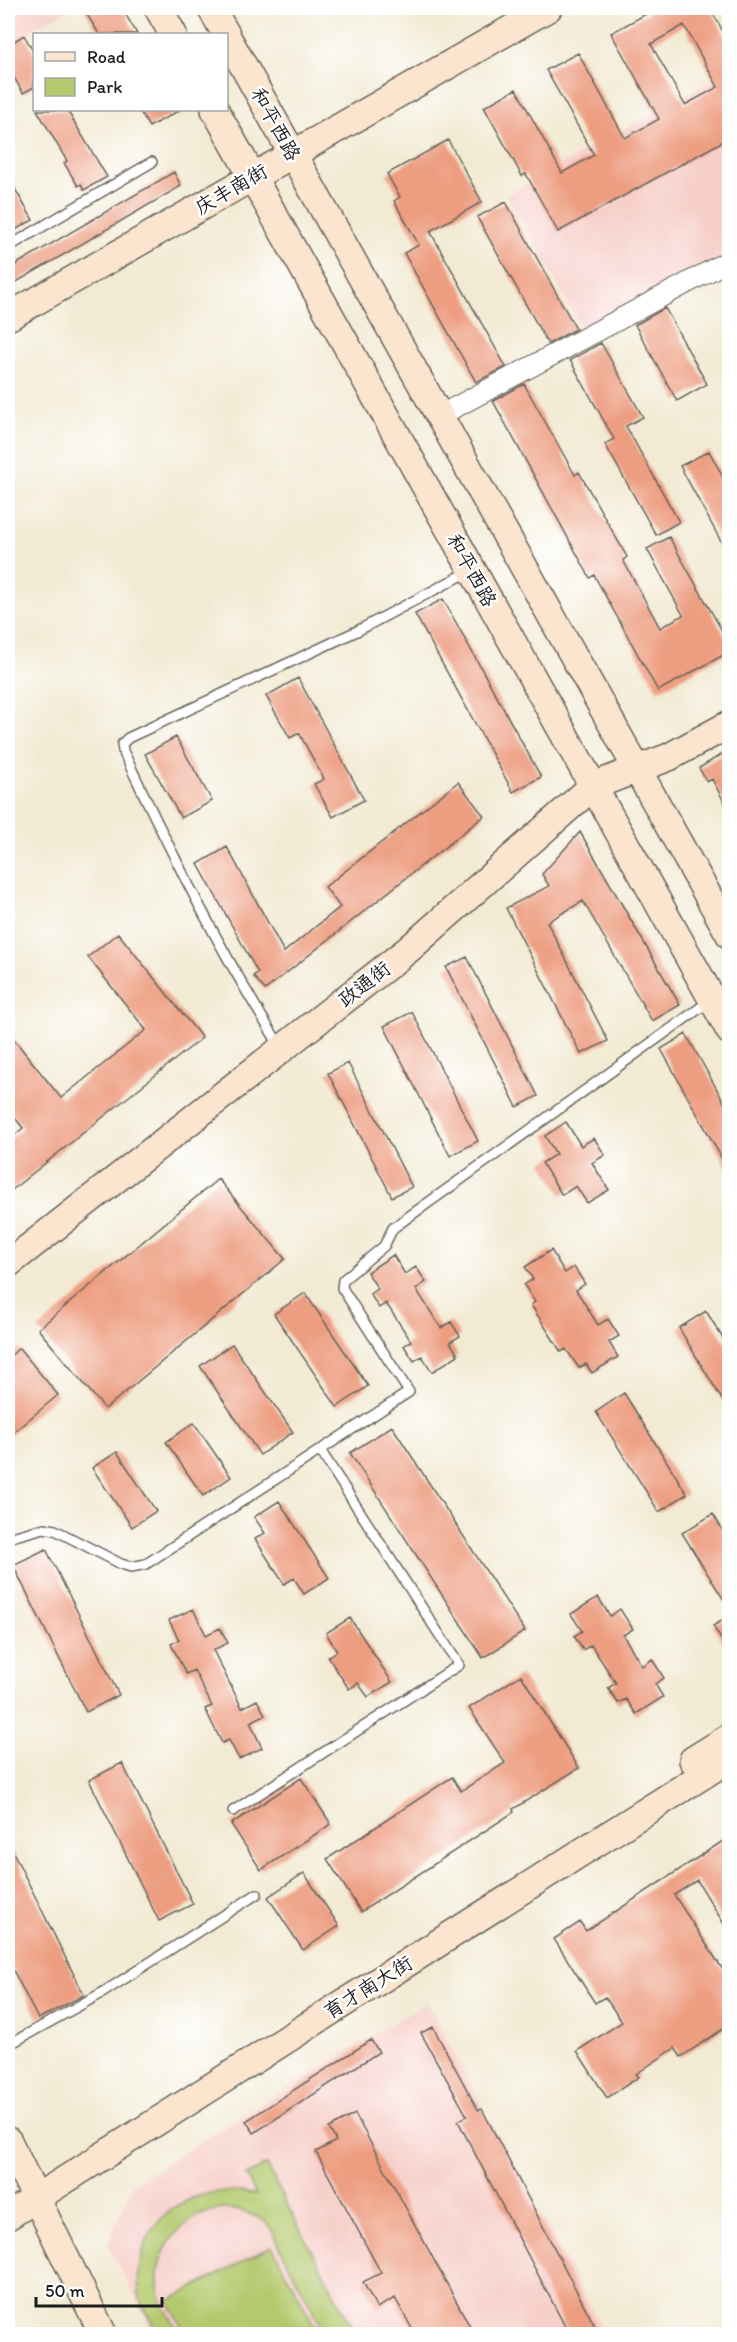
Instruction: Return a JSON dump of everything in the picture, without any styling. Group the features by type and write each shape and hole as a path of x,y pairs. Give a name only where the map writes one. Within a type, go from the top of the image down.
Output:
{"main road":[{"path":"158,8 172,33"},
{"name":"和平西路","path":"211,8 225,33"},
{"name":"庆丰南街","path":"8,317 548,8"},
{"name":"和平西路","path":"228,39 729,935"},
{"name":"和平西路","path":"216,111 729,1031"},
{"name":"政通街","path":"8,1264 409,949 593,786 669,757 729,724"},
{"name":"育才南大街","path":"8,2216 24,2192 729,1737"},
{"name":"育才南大街","path":"24,2192 729,1758"},
{"path":"8,2141 24,2192 103,2334"}],"street":[{"path":"439,416 729,260"}],"lane":[{"path":"8,247 152,162"},
{"path":"282,1049 248,997 185,881 123,751 122,744 128,738 357,631 472,570"},
{"path":"8,1538 44,1528 55,1530 121,1564 131,1567 146,1564 410,1392 342,1288 344,1280 384,1246 393,1228 712,999"},
{"path":"233,1811 459,1665 320,1450"},
{"path":"8,2045 102,1993 257,1894"}],"shaded area":[{"path":"8,8 71,8 8,43"},
{"path":"729,71 729,253 585,334 507,195"},
{"path":"427,2002 605,2334 153,2334 108,2244 133,2184"}],"green space":[{"path":"266,2165 356,2334 326,2334 270,2228 257,2217 232,2209 215,2210 199,2216 173,2237 164,2252 159,2268 159,2291 163,2304 180,2334 159,2334 143,2306 138,2286 141,2260 147,2241 156,2225 184,2202 200,2196 218,2192 256,2195 246,2175"},
{"path":"272,2246 319,2334 186,2334 168,2301"}],"building":[{"path":"83,8 122,8 136,33 98,33"},
{"path":"657,8 710,8 729,42 729,138 558,232 526,174 522,176 484,107 516,89 562,173 594,155 546,70 578,53 625,138 659,119 611,33","holes":["684,25 718,87 685,105 651,44"]},
{"path":"24,35 33,51 33,88 23,93 8,67 8,45"},
{"path":"38,111 68,111 107,177 84,190 81,184 78,186 64,163 67,161"},
{"path":"140,111 178,111 149,127"},
{"path":"448,140 482,202 430,231 506,367 476,382 404,253 419,245 394,201 400,197 387,174"},
{"path":"174,172 181,186 8,287 8,269"},
{"path":"8,177 33,220 8,234"},
{"path":"506,202 576,329 548,344 477,217"},
{"path":"665,308 707,384 677,401 635,325"},
{"path":"601,343 643,417 626,426 679,522 656,535 605,444 614,439 570,360"},
{"path":"524,384 575,475 579,472 627,557 623,560 660,628 683,615 647,549 669,537 729,643 729,652 658,691 594,575 590,578 493,401"},
{"path":"709,451 729,488 729,556 680,466"},
{"path":"443,599 541,777 513,792 415,614"},
{"path":"298,678 364,800 333,817 314,784 324,779 299,733 290,738 266,696"},
{"path":"176,737 212,801 181,818 145,754"},
{"path":"729,750 729,811 712,779 707,782 699,768"},
{"path":"458,782 484,816 265,990 253,976 258,973 198,864 227,847 284,952 340,907 325,887"},
{"path":"580,832 680,1005 652,1021 583,901 547,922 608,1041 581,1054 506,908 549,886 542,874"},
{"path":"118,933 202,1038 8,1193 8,1141 23,1128 8,1109 8,1032 61,1098 146,1030 88,957"},
{"path":"467,957 538,1096 517,1107 446,967"},
{"path":"412,1012 478,1141 450,1156 384,1026"},
{"path":"686,1034 729,1111 729,1171 661,1049"},
{"path":"348,1063 412,1187 392,1197 328,1073"},
{"path":"566,1122 581,1146 594,1138 605,1155 592,1163 609,1190 587,1203 576,1186 562,1195 542,1163 556,1154 545,1136"},
{"path":"218,1179 285,1259 105,1409 38,1329"},
{"path":"551,1250 565,1273 574,1267 585,1284 576,1290 598,1325 608,1319 619,1336 609,1342 618,1357 592,1373 586,1364 579,1368 566,1349 561,1352 531,1305 535,1302 524,1285 533,1279 525,1267"},
{"path":"393,1255 405,1274 416,1267 426,1282 416,1289 441,1328 451,1322 460,1336 450,1342 458,1355 432,1372 422,1356 414,1361 404,1346 411,1341 386,1303 379,1308 370,1294 378,1289 367,1272"},
{"path":"305,1293 368,1386 337,1407 274,1314"},
{"path":"706,1311 729,1348 729,1411 679,1328"},
{"path":"232,1344 293,1432 260,1455 200,1366"},
{"path":"19,1348 58,1395 8,1437 8,1358"},
{"path":"624,1393 687,1494 659,1512 596,1412"},
{"path":"194,1423 231,1477 203,1496 166,1442"},
{"path":"392,1426 525,1631 483,1658 350,1453"},
{"path":"117,1452 156,1511 132,1527 92,1468"},
{"path":"279,1501 329,1578 304,1594 294,1578 284,1584 255,1539 265,1533 254,1517"},
{"path":"713,1514 729,1541 729,1608 682,1533"},
{"path":"46,1549 119,1695 86,1712 13,1565"},
{"path":"598,1597 610,1616 620,1609 633,1629 623,1635 642,1666 652,1659 664,1678 655,1684 663,1697 636,1714 626,1699 618,1703 608,1688 616,1683 591,1645 583,1650 574,1636 582,1631 571,1614"},
{"path":"193,1609 206,1635 220,1628 228,1643 213,1650 242,1708 257,1700 265,1715 250,1722 262,1748 239,1759 229,1740 222,1743 205,1709 212,1706 194,1670 186,1674 171,1644 179,1640 169,1620"},
{"path":"729,1616 729,1652 713,1626"},
{"path":"350,1618 392,1682 368,1697 358,1683 349,1689 328,1657 337,1651 326,1633"},
{"path":"521,1675 579,1768 513,1809 514,1812 361,1912 327,1859 452,1777 461,1791 505,1763 469,1708"},
{"path":"122,1763 193,1904 159,1921 89,1780"},
{"path":"301,1778 331,1824 261,1870 231,1824"},
{"path":"729,1837 729,1932 697,1880 674,1895 729,1979 729,2025 681,2057 675,2048 636,2074 639,2077 607,2098 577,2051 622,2022 605,1997 595,2003 554,1939 580,1922 586,1931"},
{"path":"8,1842 84,1995 38,2019 8,1960"},
{"path":"304,1873 339,1926 303,1950 268,1897"},
{"path":"433,2027 478,2110 482,2109 599,2334 569,2334 458,2121 467,2116 421,2033"},
{"path":"371,2040 379,2052 254,2133 246,2121"},
{"path":"355,2114 474,2334 415,2334 395,2298 377,2308 363,2282 381,2273 316,2152 336,2141 329,2128"}]}
